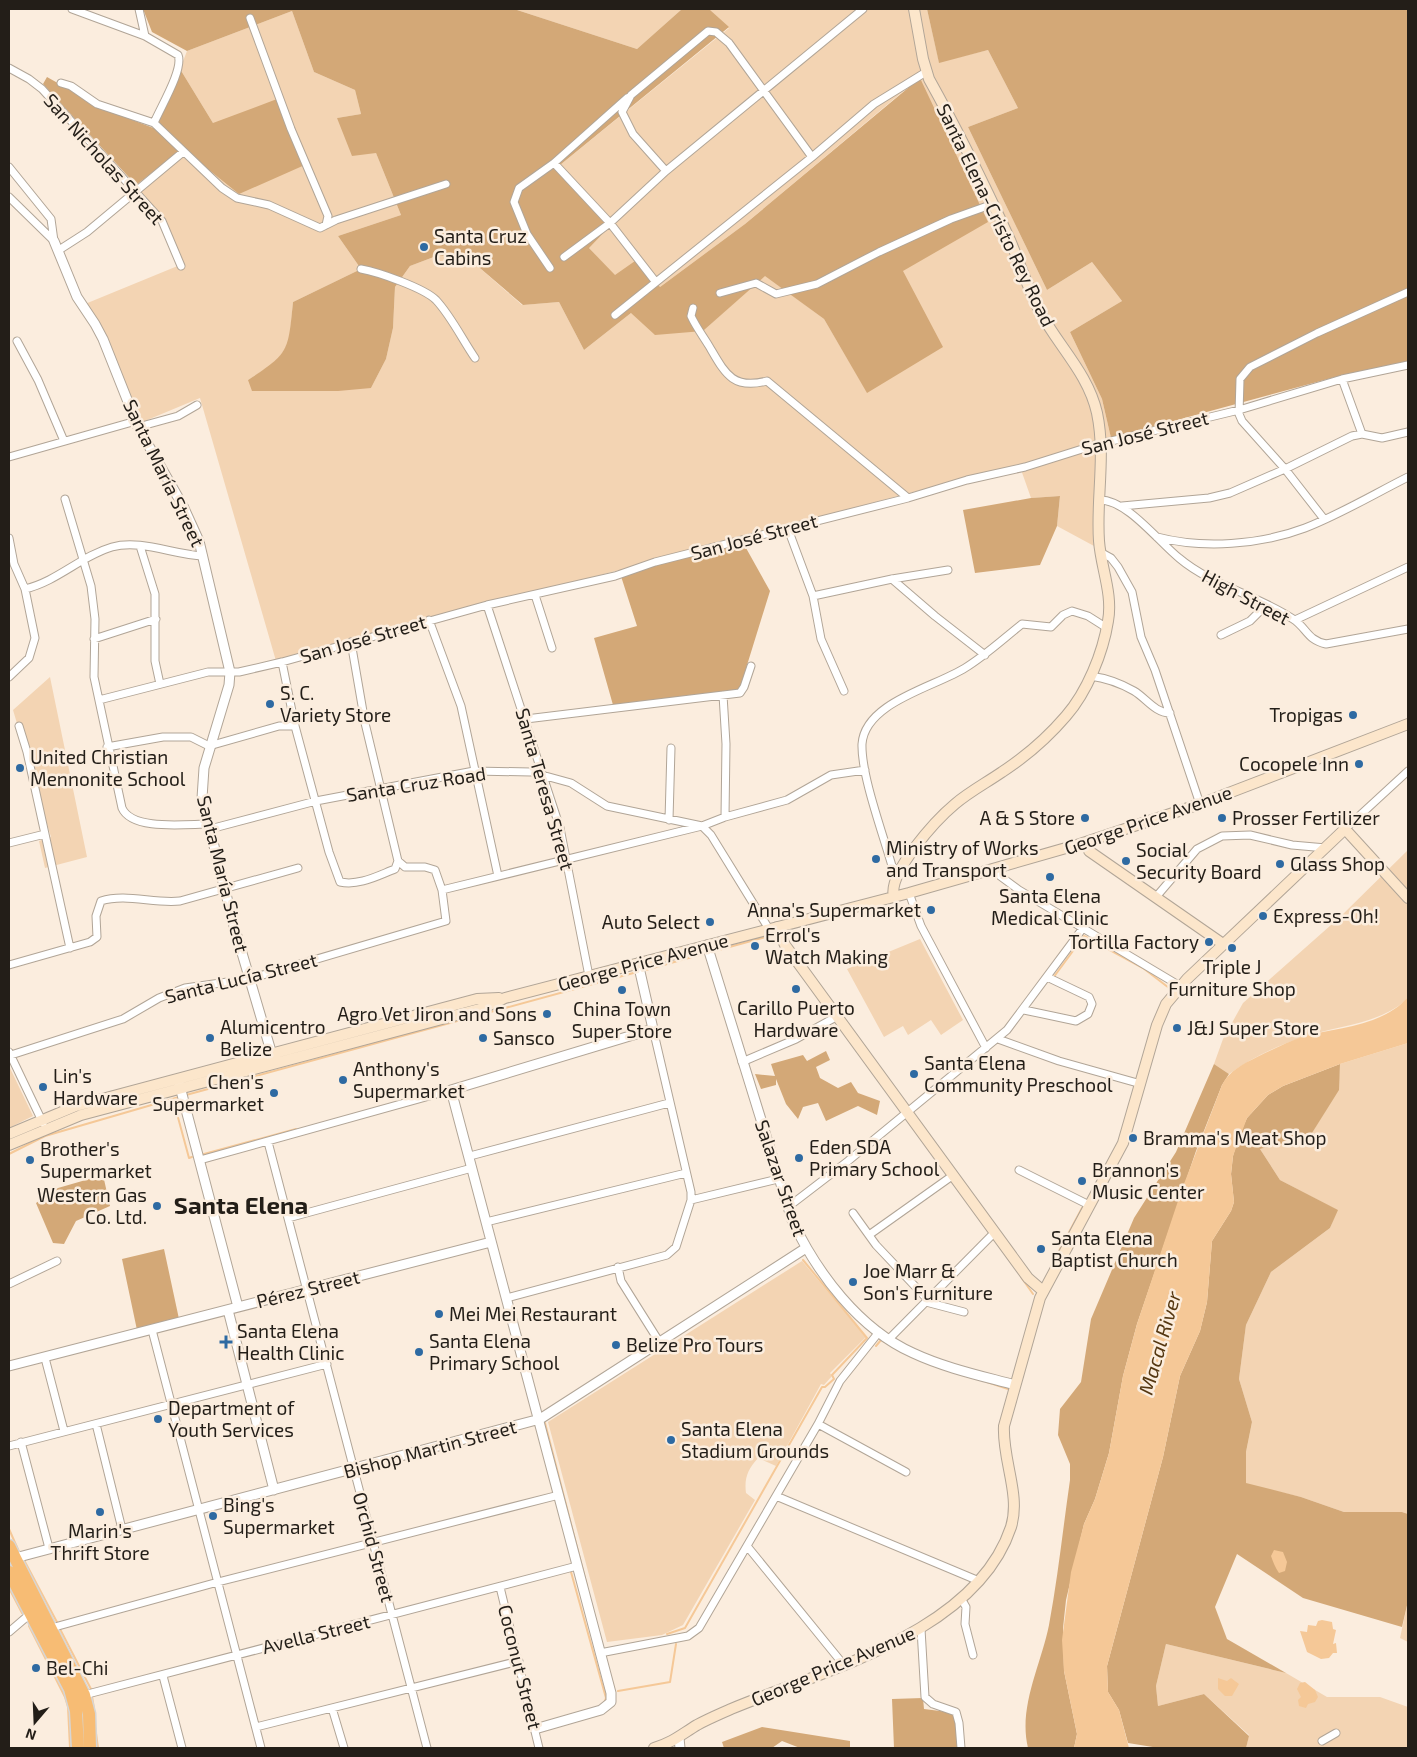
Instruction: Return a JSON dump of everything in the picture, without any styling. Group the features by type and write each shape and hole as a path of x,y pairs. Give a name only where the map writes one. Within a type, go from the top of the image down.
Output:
{"highway":[{"path":"12,1552 52,1628 84,1695 89,1714 90,1748"},
{"path":"9,1572 70,1689 76,1711 78,1748"}],"main road":[{"name":"Santa Elena-Cristo Rey Road","path":"894,897 892,888 899,872 926,835 950,809 1019,760 1060,723 1076,702 1090,676 1107,628 1109,601 1100,552 1101,444 1096,412 1085,380 1044,319 992,204 926,72 914,9"},
{"name":"George Price Avenue","path":"9,1134 180,1089 273,1059 478,999 506,998 996,869 1087,842 1200,804 1408,724"},
{"name":"George Price Avenue","path":"654,1748 679,1743 695,1726 716,1715 843,1664 921,1629 962,1600 979,1581 1002,1546 1013,1519 1013,1500 1004,1437 1006,1416 1045,1288 1123,1143 1157,1025 1166,1004 1180,986 1345,829"},
{"path":"1345,829 1408,898"},
{"path":"1087,842 1090,851 1223,944"},
{"path":"777,927 785,945 836,1017 1031,1274 1045,1288"},
{"path":"777,927 791,943 952,1176 994,1233 1028,1278 1045,1288"},
{"name":"George Price Avenue","path":"9,1145 76,1106 178,1078 273,1059"}],"street":[{"path":"72,9 145,36 174,52 180,60 178,70 154,123"},
{"path":"139,9 145,36"},
{"path":"564,257 610,223 666,171 863,9"},
{"path":"250,18 291,129 328,216 326,225"},
{"path":"550,268 527,234 514,202 519,188 554,163 630,95 708,31 716,32 729,43 812,157"},
{"name":"San Nicholas Street","path":"9,68 29,79 42,90 118,171 166,227 181,266"},
{"path":"615,315 812,157 874,104 926,72"},
{"path":"61,83 71,86 97,104 154,123 183,152 237,198 269,205 320,228 446,184"},
{"path":"630,95 622,112 633,134 666,171"},
{"path":"59,250 87,232 183,152"},
{"path":"554,163 610,223 656,281"},
{"name":"Santa María Street","path":"9,167 50,219 54,241 77,297 96,324 137,424 183,506 199,541 230,672 229,685 209,746 202,783 202,798 249,979 273,1059"},
{"path":"9,197 54,241"},
{"path":"720,293 756,283 776,294 817,284 879,252 951,219 992,204"},
{"path":"361,269 374,271 409,285 436,300 475,358"},
{"path":"1324,519 1285,469 1242,421 1239,410 1240,379 1250,367 1318,333 1408,292"},
{"path":"693,308 691,316 697,330 704,337 720,366 729,377 738,382 751,385 767,381 908,498"},
{"path":"17,341 38,380 64,441"},
{"name":"San José Street","path":"99,700 208,672 230,672 282,662 429,620 535,595 908,498 1101,444 1239,410 1342,378 1408,365"},
{"path":"1342,378 1362,434"},
{"path":"9,457 64,441 178,416 197,405"},
{"path":"1122,506 1218,496 1285,469 1318,451 1362,434 1382,438 1408,432"},
{"path":"1156,537 1189,544 1228,543 1282,534 1324,519 1408,477"},
{"name":"Santa Cruz Road","path":"65,499 93,596 93,667 107,747 122,808 130,818 144,823 209,827 316,801 474,770 531,772 571,783 607,806 702,826"},
{"name":"High Street","path":"1100,500 1122,506 1193,569 1295,620 1310,638 1326,644 1408,629"},
{"path":"788,529 813,596 821,639 844,691"},
{"path":"9,538 12,563 25,589 33,621 34,646 29,658 9,677"},
{"path":"25,589 46,583 112,547 140,546 179,554 203,556"},
{"path":"140,546 155,594 155,660 160,684"},
{"path":"1100,552 1111,558 1128,582 1134,600 1141,637 1170,713 1200,804"},
{"path":"1295,620 1408,567"},
{"path":"813,596 892,579 948,570"},
{"path":"892,579 985,655"},
{"path":"535,595 552,648"},
{"name":"Santa Teresa Street","path":"487,605 526,719 542,776 560,828 588,976"},
{"path":"1221,635 1250,621 1266,605"},
{"path":"899,872 892,866 865,770 862,745 869,723 879,713 985,655 1022,624 1051,627 1063,616 1072,612 1088,616 1107,628"},
{"path":"94,639 156,619"},
{"path":"429,620 461,706 498,876"},
{"path":"350,642 380,788 398,861 395,869"},
{"path":"282,662 295,726 329,852 340,882 352,884 395,869 425,867 435,870 442,890 567,861 702,826 725,817 788,800 831,775 865,770"},
{"path":"526,719 740,693 744,688 751,666"},
{"path":"1090,676 1122,685 1140,695 1159,711 1170,713"},
{"path":"723,695 726,744 725,817"},
{"path":"19,726 70,948"},
{"path":"107,747 163,736 191,737 209,746 279,726 295,726"},
{"path":"669,820 671,748"},
{"name":"George Price Avenue","path":"1345,829 1408,771"},
{"path":"702,826 711,835 777,927"},
{"path":"9,843 45,834"},
{"path":"1156,897 1197,849 1222,836 1250,835 1292,846 1326,848"},
{"path":"398,861 405,867"},
{"path":"9,965 90,942 97,936 96,916 101,901 112,898 168,902 225,890 298,868"},
{"path":"996,869 997,874 1009,884 1180,986"},
{"name":"Santa Lucía Street","path":"10,1053 123,1019 159,998 185,988 249,979 446,921 442,890"},
{"path":"909,893 921,926 986,1048"},
{"path":"788,1207 998,1039 1024,1010 1083,928"},
{"name":"Salazar Street","path":"707,945 778,1179 806,1248 840,1294 879,1332 889,1339 926,1359 1015,1385"},
{"path":"508,1298 673,1251 691,1200 638,963"},
{"path":"1024,1010 1076,1022 1088,1014 1092,1004 1089,997 1048,976"},
{"path":"742,1062 796,1039 836,1017"},
{"path":"200,1160 451,1090 653,1029"},
{"path":"998,1039 1059,1061 1141,1084"},
{"path":"10,1053 44,1124"},
{"path":"178,1078 238,1307"},
{"path":"451,1090 470,1156 491,1242 508,1298 611,1693 609,1706 601,1710 535,1729"},
{"path":"470,1156 669,1103"},
{"name":"Orchid Street","path":"268,1142 427,1748"},
{"path":"288,1218 472,1168"},
{"path":"1019,1170 1089,1205"},
{"path":"486,1222 686,1173"},
{"path":"869,1234 952,1176"},
{"path":"691,1200 778,1179"},
{"path":"853,1213 927,1301 964,1312"},
{"path":"889,1339 994,1233"},
{"name":"Pérez Street","path":"9,1366 491,1242"},
{"name":"Bishop Martin Street","path":"12,1552 49,1548 540,1419 806,1248"},
{"path":"9,1284 57,1261"},
{"path":"618,1268 622,1281 660,1343"},
{"path":"228,1310 274,1490"},
{"path":"152,1330 261,1748"},
{"path":"600,1653 693,1634 710,1612 846,1372 879,1332"},
{"path":"45,1358 64,1431"},
{"path":"9,1446 327,1364"},
{"path":"96,1424 122,1529"},
{"path":"818,1424 906,1472"},
{"path":"21,1442 49,1548"},
{"path":"52,1628 218,1582 559,1494"},
{"path":"776,1496 979,1581"},
{"path":"747,1546 843,1664"},
{"name":"Avella Street","path":"84,1695 163,1676 236,1654 392,1616 577,1566"},
{"name":"Coconut Street","path":"500,1586 539,1748"},
{"path":"962,1600 966,1607 965,1624 973,1655"},
{"path":"9,1632 30,1614"},
{"path":"921,1629 925,1697 933,1704 956,1712 961,1748"},
{"path":"256,1727 519,1661"},
{"path":"163,1676 182,1748"},
{"path":"332,1708 344,1748"},
{"path":"1322,1741 1336,1733"}],"shaded area":[{"path":"143,9 514,9 637,49 682,9 709,9 729,27 560,165 609,227 589,248 615,275 635,261 660,287 745,224 920,78 988,222 903,271 943,347 867,393 824,319 765,276 703,331 655,335 631,313 584,350 559,302 523,305 474,263 439,255 410,266 395,287 393,328 386,359 371,388 338,391 252,391 248,380 272,363 279,356 288,341 293,302 361,269 338,236 401,215 376,153 352,156 337,118 361,114 355,90 314,72 292,11 187,51 152,32"},
{"path":"514,9 682,9 637,49"},
{"path":"709,9 927,9 939,62 988,50 1018,108 968,127 1047,290 1092,262 1122,301 1070,332 1102,399 1111,438 1096,442 1099,462 1094,546 1057,526 1060,496 1031,498 1019,464 276,661 200,398 140,423 106,334 85,304 180,265 169,235 136,185 213,123 180,69 187,51 292,11 314,72 355,90 361,114 337,118 376,153 401,215 338,236 361,269 293,302 289,343 276,362 248,380 371,388 386,359 393,328 395,287 410,266 439,255 474,263 522,305 559,302 584,350 631,313 703,331 765,275 824,319 867,392 903,271 919,78 745,224 660,287 615,276 589,248 560,165 729,28"},
{"path":"927,9 1408,9 1408,361 1339,376 1111,438 1102,399 1070,332 1122,301 1092,262 1047,290 968,127 1018,108 988,50 939,63"},
{"path":"180,69 213,123 277,99 307,164 239,194 183,149 136,185 43,84 47,77 104,109 156,129"},
{"path":"1060,496 1057,526 1040,565 975,573 963,510 1031,498"},
{"path":"741,539 770,591 739,691 613,705 594,638 637,626 619,570"},
{"path":"50,677 87,857 45,868 39,841 51,837 13,710"},
{"path":"1408,850 1408,997 1405,1001 1381,1016 1282,1045 1254,1058 1229,1074 1214,1064 1223,1039 1243,1003 1340,917"},
{"path":"920,939 963,1020 941,1035 931,1020 908,1035 903,1026 884,1037 847,969"},
{"path":"1408,1043 1408,1514 1402,1512 1344,1512 1301,1497 1246,1484 1246,1452 1252,1422 1239,1379 1246,1325 1271,1272 1330,1228 1337,1210 1280,1180 1260,1149 1285,1143 1307,1141 1338,1090 1340,1064"},
{"path":"826,1051 830,1060 816,1067 820,1078 838,1088 851,1082 858,1093 880,1101 877,1115 858,1106 826,1121 818,1103 803,1107 798,1119 786,1104 776,1079 776,1085 761,1089 755,1074 775,1076 771,1064 803,1055 807,1061"},
{"path":"1214,1064 1229,1074 1222,1085 1196,1151 1137,1324 1123,1376 1109,1453 1095,1499 1084,1524 1066,1600 1063,1628 1064,1671 1077,1734 1074,1748 1028,1748 1026,1717 1028,1702 1049,1625 1070,1480 1070,1464 1058,1435 1060,1409 1081,1382 1091,1319 1134,1218 1176,1152"},
{"path":"1340,1064 1339,1090 1307,1141 1285,1143 1260,1149 1280,1180 1338,1210 1330,1228 1271,1272 1246,1325 1239,1379 1252,1422 1246,1452 1246,1483 1301,1497 1344,1512 1402,1512 1408,1514 1408,1601 1402,1627 1303,1598 1237,1554 1215,1607 1227,1639 1286,1673 1166,1644 1156,1686 1158,1706 1204,1694 1249,1736 1246,1748 1159,1748 1128,1743 1119,1710 1108,1692 1107,1666 1163,1457 1180,1376 1200,1331 1207,1302 1212,1241 1231,1211 1234,1202 1231,1174 1233,1156 1239,1136 1247,1118 1268,1095 1283,1086"},
{"path":"9,1066 33,1116 9,1128"},
{"path":"103,1175 110,1206 76,1221 64,1244 53,1243 36,1203 58,1188"},
{"path":"164,1249 179,1319 137,1330 122,1259"},
{"name":"Santa Elena Stadium Grounds","path":"802,1261 866,1337 830,1373 832,1376 824,1385 821,1384 776,1466 758,1458 752,1466 746,1478 746,1493 755,1500 683,1625 662,1635 607,1642 548,1422"},
{"path":"1408,1601 1408,1642 1400,1638"},
{"path":"1166,1644 1286,1673 1327,1697 1380,1697 1408,1707 1408,1748 1246,1748 1249,1735 1204,1694 1158,1706 1156,1686"},
{"path":"923,1698 924,1709 956,1713 957,1748 894,1748 892,1699"},
{"path":"762,1727 850,1741 850,1748 800,1748 782,1741 772,1748 724,1748 722,1742"}],"water":[{"name":"Macal River","path":"1408,997 1408,1043 1340,1064 1283,1086 1268,1095 1247,1118 1233,1156 1231,1174 1234,1202 1231,1211 1212,1241 1207,1302 1200,1331 1180,1376 1163,1457 1107,1666 1108,1692 1119,1710 1129,1748 1074,1748 1077,1734 1064,1671 1062,1640 1071,1572 1084,1524 1095,1499 1109,1453 1123,1376 1137,1324 1182,1189 1222,1085 1237,1068 1280,1046 1302,1037 1358,1025 1372,1020 1397,1007"},
{"path":"1274,1550 1283,1552 1287,1562 1285,1571 1279,1573 1275,1567 1271,1556"},
{"path":"1318,1621 1332,1622 1333,1629 1336,1630 1333,1644 1336,1643 1337,1653 1333,1653 1329,1658 1321,1659 1307,1652 1300,1631 1307,1632 1308,1625 1316,1626"},
{"path":"1218,1678 1227,1681 1231,1678 1239,1684 1232,1696 1225,1696 1218,1689"},
{"path":"1305,1682 1315,1690 1318,1697 1315,1702 1308,1704 1306,1708 1299,1706 1298,1700 1301,1697 1297,1689 1300,1683"}],"waterway":[{"path":"715,951 776,934"},
{"path":"1053,978 1084,936 1143,968 1173,991"},
{"path":"642,971 703,954"},
{"path":"186,1095 637,972"},
{"path":"9,1154 45,1136 179,1097"},
{"path":"173,1099 189,1158 192,1157"},
{"path":"204,1154 296,1129"},
{"path":"1051,1266 1082,1208"},
{"path":"667,1634 685,1628 822,1387 825,1387 834,1379 832,1375 867,1338 803,1260"},
{"path":"1021,1277 1033,1294"},
{"path":"876,1346 881,1340 885,1342"},
{"path":"987,1382 1011,1390"},
{"path":"545,1423 587,1586"},
{"path":"9,1529 20,1554"},
{"path":"24,1560 58,1624"},
{"path":"571,1572 606,1698 604,1703"},
{"path":"9,1588 22,1613"},
{"path":"29,1626 65,1697 68,1707 70,1748"},
{"path":"60,1629 92,1691"},
{"path":"618,1691 670,1682 676,1644"},
{"path":"92,1696 94,1709"},
{"path":"95,1726 98,1748"}],"place":[{"name":"Santa Cruz Cabins","path":"424,247"},
{"name":"S. C. Variety Store","path":"270,704"},
{"name":"Tropigas","path":"1353,715"},
{"name":"Cocopele Inn","path":"1359,764"},
{"name":"United Christian Mennonite School","path":"20,768"},
{"name":"A & S Store","path":"1085,818"},
{"name":"Prosser Fertilizer","path":"1222,818"},
{"name":"Ministry of Works and Transport","path":"876,859"},
{"name":"Social Security Board","path":"1126,861"},
{"name":"Glass Shop","path":"1280,864"},
{"name":"Santa Elena Medical Clinic","path":"1050,877"},
{"name":"Anna's Supermarket","path":"931,910"},
{"name":"Express-Oh!","path":"1263,916"},
{"name":"Auto Select","path":"710,922"},
{"name":"Tortilla Factory","path":"1209,942"},
{"name":"Errol's Watch Making","path":"755,946"},
{"name":"Triple J Furniture Shop","path":"1232,948"},
{"name":"Carillo Puerto Hardware","path":"796,989"},
{"name":"China Town Super Store","path":"622,990"},
{"name":"Agro Vet Jiron and Sons","path":"547,1014"},
{"name":"J&J Super Store","path":"1177,1028"},
{"name":"Alumicentro Belize","path":"210,1038"},
{"name":"Sansco","path":"483,1038"},
{"name":"Santa Elena Community Preschool","path":"914,1074"},
{"name":"Anthony's Supermarket","path":"343,1080"},
{"name":"Lin's Hardware","path":"43,1087"},
{"name":"Chen's Supermarket","path":"274,1093"},
{"name":"Bramma's Meat Shop","path":"1133,1138"},
{"name":"Eden SDA Primary School","path":"799,1158"},
{"name":"Brother's Supermarket","path":"30,1160"},
{"name":"Brannon's Music Center","path":"1082,1181"},
{"name":"Western Gas Co. Ltd.","path":"157,1206"},
{"name":"Santa Elena Baptist Church","path":"1041,1249"},
{"name":"Joe Marr & Son's Furniture","path":"853,1282"},
{"name":"Mei Mei Restaurant","path":"439,1314"},
{"name":"Santa Elena Health Clinic","path":"226,1342"},
{"name":"Belize Pro Tours","path":"616,1345"},
{"name":"Santa Elena Primary School","path":"419,1352"},
{"name":"Department of Youth Services","path":"158,1419"},
{"name":"Santa Elena Stadium Grounds","path":"671,1440"},
{"name":"Marin's Thrift Store","path":"100,1512"},
{"name":"Bing's Supermarket","path":"213,1516"},
{"name":"Bel-Chi","path":"36,1668"}],"district":[{"name":"Santa Elena","path":"241,1206"}]}
